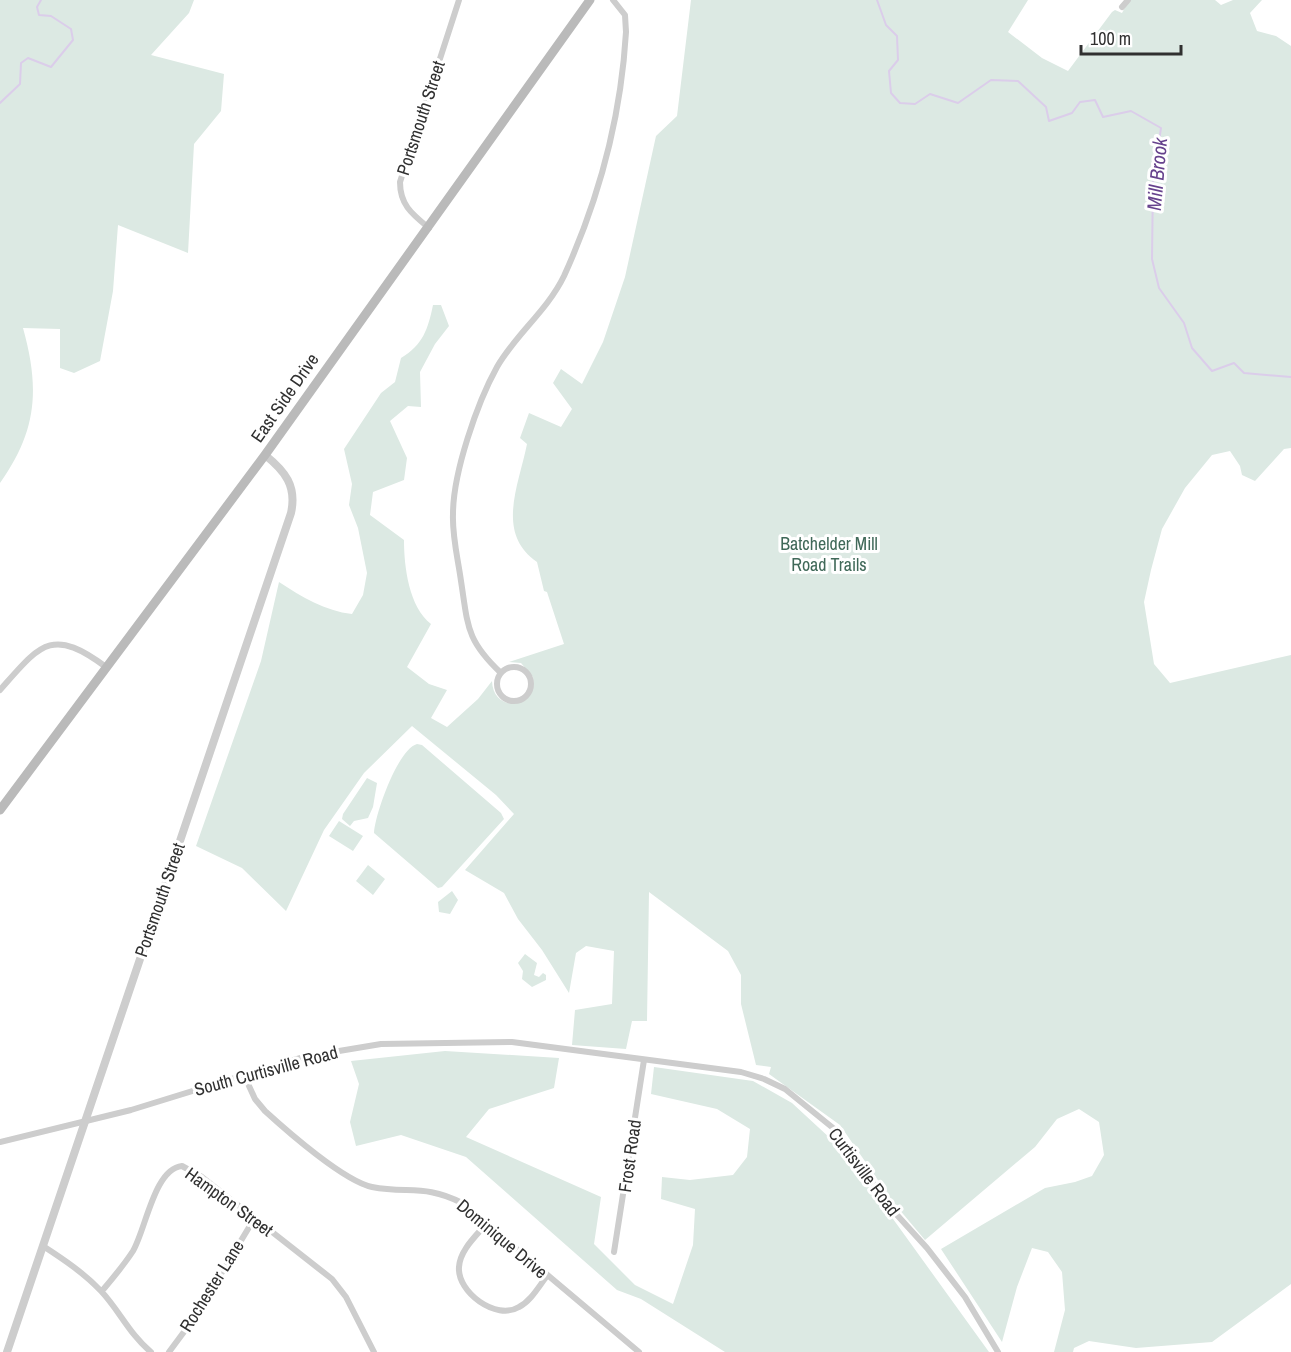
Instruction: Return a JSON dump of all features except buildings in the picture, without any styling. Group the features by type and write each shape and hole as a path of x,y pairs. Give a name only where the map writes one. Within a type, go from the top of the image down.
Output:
{"main road":[{"name":"East Side Drive","path":"0,810 265,455 590,0"}],"street":[{"name":"Portsmouth Street","path":"429,228 405,205 400,182 459,0"},
{"path":"501,673 479,651 469,630 454,529 456,484 460,464 492,377 512,346 545,307 563,278 606,167 626,32 625,15 613,0"},
{"path":"1122,7 1128,0"},
{"name":"Portsmouth Street","path":"5,1349 43,1246 291,513 294,496 290,481 265,455"},
{"path":"0,690 33,653 51,644 77,648 106,667"},
{"path":"513,666 527,672 531,686 527,694 515,701 502,695 497,682 501,673 513,666"},
{"name":"South Curtisville Road","path":"0,1142 83,1124 303,1057 366,1046 482,1040 559,1047 644,1060"},
{"name":"Frost Road","path":"614,1252 644,1060"},
{"name":"Curtisville Road","path":"644,1060 741,1072 764,1079 786,1089 822,1117 851,1148 887,1204 927,1248 965,1297 998,1352"},
{"name":"Dominique Drive","path":"244,1075 255,1099 265,1112 347,1176 371,1187 420,1189 442,1194 462,1203 639,1352"},
{"name":"Hampton Street","path":"102,1291 134,1249 160,1184 174,1167 189,1168 338,1286 374,1352"},
{"name":"Rochester Lane","path":"169,1352 195,1317 254,1219"},
{"path":"486,1224 460,1259 460,1277 469,1291 494,1309 512,1311 525,1303 547,1276"},
{"path":"43,1246 76,1268 102,1291 142,1345 151,1352"}],"green space":[{"path":"0,0 194,0 189,13 151,55 224,74 221,111 194,144 188,253 118,225 113,291 100,361 74,373 60,368 60,329 23,328 32,371 32,409 22,445 0,483"},
{"name":"Batchelder Mill Road Trails","path":"691,0 1028,0 1008,32 1042,58 1068,71 1112,12 1115,10 1122,13 1129,0 1215,0 1221,5 1233,0 1262,0 1250,13 1257,31 1276,36 1291,46 1291,448 1284,449 1255,481 1242,475 1240,466 1230,451 1212,455 1185,488 1162,529 1144,602 1154,664 1170,683 1291,655 1291,1284 1212,1342 1136,1348 1089,1341 1074,1348 1073,1352 1054,1352 1065,1310 1062,1272 1048,1252 1032,1248 1017,1287 1002,1342 941,1249 1045,1188 1092,1176 1104,1155 1099,1122 1079,1109 1057,1119 1035,1147 925,1240 893,1202 840,1125 769,1074 771,1067 756,1065 741,1004 741,975 728,951 649,892 647,1021 632,1021 626,1049 572,1045 575,1010 612,1004 614,951 586,946 576,953 569,993 542,950 518,919 504,893 465,870 514,814 496,795 412,726 364,773 324,830 286,911 242,868 196,846 261,661 279,582 323,607 352,614 363,595 367,573 358,528 349,505 352,484 344,449 381,393 395,382 401,358 415,348 423,336 433,305 441,305 449,326 435,344 420,372 421,407 408,406 390,421 407,458 404,480 373,492 370,515 404,540 409,586 418,608 431,624 407,667 429,684 447,690 431,718 447,727 478,699 492,681 494,692 500,699 507,703 522,701 529,696 533,688 533,677 521,663 509,662 564,644 547,592 544,591 537,562 524,550 513,523 513,508 527,444 520,438 529,413 561,427 572,409 553,383 561,369 582,384 603,342 625,277 656,136 677,116"},
{"path":"417,744 422,745 501,813 504,819 442,887 438,888 374,833 378,812 395,769 402,757"},
{"path":"367,778 377,783 373,807 368,818 354,821 350,826 342,819 343,814"},
{"path":"339,821 363,836 353,851 329,836"},
{"path":"368,865 385,879 373,895 356,881"},
{"path":"452,891 458,900 450,914 439,912 438,902"},
{"path":"525,954 537,963 534,975 539,977 543,973 546,975 546,980 532,987 522,979 523,971 518,963"},
{"path":"445,1051 559,1058 554,1088 489,1109 466,1137 601,1197 594,1244 635,1285 673,1304 693,1245 695,1209 661,1199 662,1177 690,1180 733,1175 747,1157 750,1129 717,1109 651,1094 654,1067 753,1081 792,1103 844,1151 989,1352 725,1352 641,1299 617,1290 466,1157 401,1135 356,1146 350,1122 359,1084 351,1061"}],"waterway":[{"name":"Mill Brook","path":"0,103 20,84 21,63 28,58 51,67 73,40 71,29 51,16 39,15 37,7 41,0"},
{"name":"Mill Brook","path":"877,0 886,25 897,36 898,60 889,71 891,93 900,103 915,104 930,94 958,103 991,80 1018,81 1046,107 1049,121 1072,113 1080,102 1095,100 1103,117 1131,111 1161,128 1153,179 1152,259 1159,288 1184,323 1192,348 1212,371 1234,363 1244,373 1291,377"}]}
